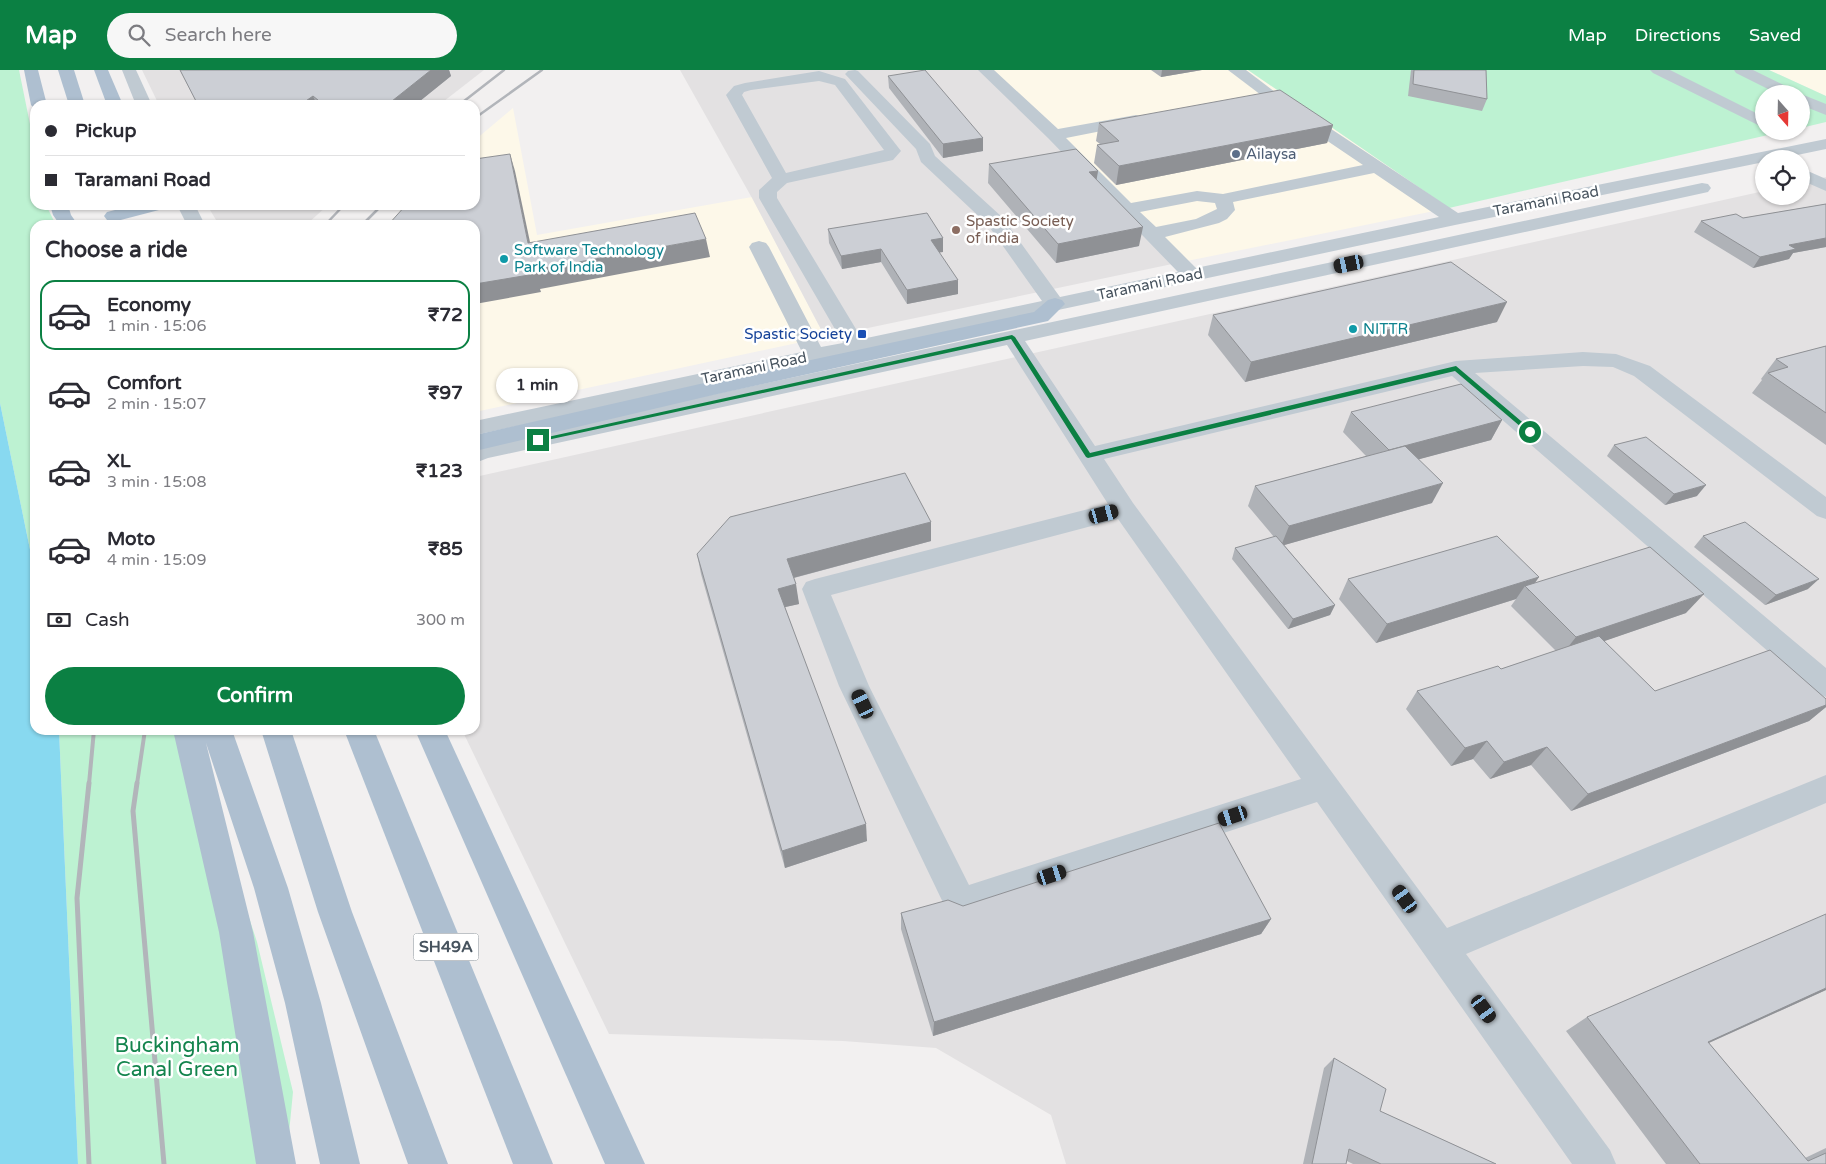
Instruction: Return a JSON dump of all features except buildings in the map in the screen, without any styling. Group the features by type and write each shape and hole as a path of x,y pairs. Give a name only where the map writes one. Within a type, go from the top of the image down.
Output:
{"main road":[{"path":"31,70 38,100"},
{"path":"66,70 76,100"},
{"path":"101,70 112,100"},
{"path":"113,215 133,210"},
{"path":"480,449 767,376 1041,317 1055,304"},
{"path":"189,735 236,932 276,1164"},
{"path":"219,735 271,888 303,1003 340,1164"},
{"path":"278,735 335,912 428,1164"},
{"name":"SH49A","path":"361,735 533,1164"},
{"path":"432,735 626,1164"}],"street":[{"path":"129,70 142,100"},
{"path":"986,70 1054,135 1192,275"},
{"path":"1236,70 1455,219"},
{"path":"1658,70 1755,118"},
{"path":"1741,70 1772,85"},
{"path":"850,71 924,148 927,158 995,221 1055,304"},
{"path":"781,179 734,95 739,89 819,76 840,82 893,151 887,156 781,179 768,190 768,198 856,346"},
{"path":"1253,99 1272,95"},
{"path":"1810,103 1826,110"},
{"path":"1054,135 1149,118"},
{"path":"1794,140 1815,155"},
{"name":"Taramani Road","path":"480,427 1455,219 1755,165"},
{"name":"Taramani Road","path":"480,449 1012,337 1755,166"},
{"path":"1127,209 1197,196 1223,199 1378,167"},
{"path":"1810,178 1826,186"},
{"path":"1151,234 1210,221 1222,216 1226,210 1223,199"},
{"path":"760,247 814,355"},
{"path":"1012,337 1124,509 1596,1164"},
{"path":"1088,456 1456,368 1583,359 1616,361 1642,371 1826,510"},
{"path":"1456,368 1826,685"},
{"path":"1124,509 815,589 854,686 961,904 1324,786"},
{"path":"1440,948 1826,789"}],"shaded area":[{"path":"142,70 484,70 445,100 157,100"},
{"name":"Spastic Society of india","path":"680,70 979,70 1177,263 825,337 752,198"},
{"path":"979,70 1248,70 1449,208 1177,263"},
{"path":"1769,70 1826,70 1826,96 1810,89 1810,85 1802,85"},
{"path":"513,108 537,235 752,197 825,337 480,411 480,220 392,220 401,210 480,210 480,136"},
{"path":"1826,177 1826,1164 1066,1164 1051,1115 936,1048 843,1041 609,1034 464,735 480,735 480,476 1755,193 1755,205 1810,205 1810,181"},
{"path":"210,210 322,210 312,220 216,220"}],"green space":[{"path":"0,70 19,70 30,124 30,210 48,210 54,220 30,220 30,550 0,403"},
{"path":"1248,70 1769,70 1802,85 1755,85 1755,138 1449,208"},
{"path":"1810,89 1826,96 1826,122 1810,126"},
{"name":"Buckingham Canal Green","path":"59,735 196,735 211,802 257,942 293,1092 286,1164 78,1164"}],"water":[{"path":"0,403 30,550 30,735 59,735 78,1164 0,1164"}],"railway":[{"path":"465,100 504,70"},
{"path":"480,114 542,70"},
{"path":"330,220 339,210"},
{"path":"367,220 377,210"},
{"path":"89,784 94,735"},
{"path":"137,784 144,735"},
{"path":"89,783 77,898 89,1164"},
{"path":"137,783 133,811 164,1164"}],"place":[{"name":"Ailaysa","path":"1236,154"},
{"name":"Spastic Society of india","path":"956,230"},
{"name":"Software Technology Park of India","path":"504,259"},
{"name":"NITTR","path":"1353,329"},
{"name":"Spastic Society","path":"862,334"}],"route":[{"path":"538,440 1012,337 1088,456 1456,368 1530,432"}]}
